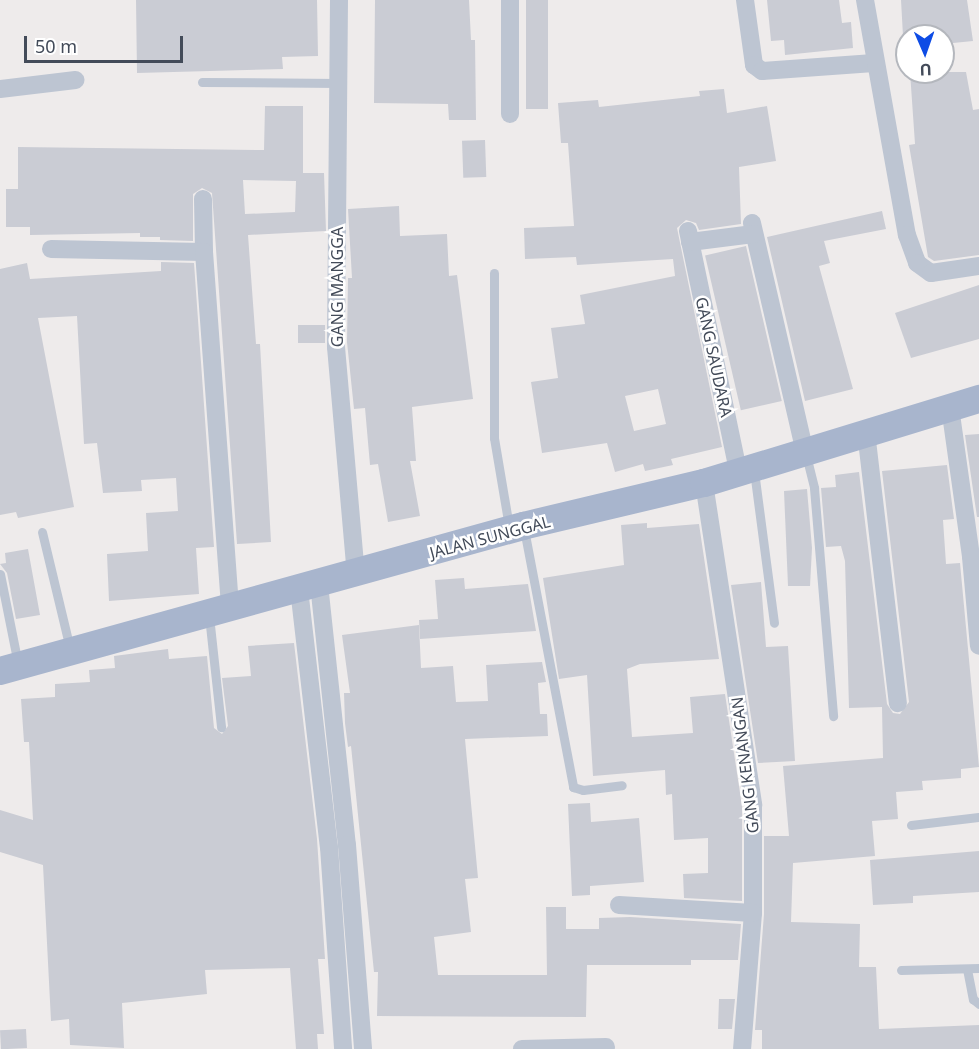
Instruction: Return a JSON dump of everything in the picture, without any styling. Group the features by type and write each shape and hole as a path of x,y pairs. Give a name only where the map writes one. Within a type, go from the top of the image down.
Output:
{"main road":[{"name":"JALAN SUNGGAL","path":"9,668 517,529 704,483 979,399"}],"street":[{"name":"GANG MANGGA","path":"339,0 336,347 356,574"},
{"path":"510,0 510,114"},
{"path":"745,0 754,64 762,71 874,63"},
{"path":"865,0 874,63 907,235 917,263 931,273 979,266"},
{"path":"0,89 75,80"},
{"path":"203,199 219,611"},
{"name":"GANG SAUDARA","path":"746,469 689,237 753,228 805,452"},
{"path":"51,249 204,252"},
{"path":"950,407 971,557 979,646"},
{"path":"866,432 898,703"},
{"name":"GANG KENANGAN","path":"704,483 753,805 753,913 742,1049"},
{"path":"309,587 363,1049"},
{"path":"338,846 343,1049"},
{"path":"619,905 753,913"},
{"path":"522,1049 606,1047"}],"lane":[{"path":"202,82 339,82"},
{"path":"494,273 494,438 517,529 573,787 583,790 622,785"},
{"path":"805,452 814,488 833,716"},
{"path":"746,469 774,623"},
{"path":"42,532 71,652"},
{"path":"0,574 9,668"},
{"path":"219,611 221,727"},
{"path":"910,825 979,817"},
{"path":"902,970 979,968"},
{"path":"967,969 973,999 979,1004"}],"building":[{"path":"136,0 317,0 318,56 282,57 283,69 137,73"},
{"path":"375,0 469,0 471,40 475,40 476,120 449,120 448,104 374,103"},
{"path":"526,0 548,0 548,109 526,109"},
{"path":"767,0 839,0 842,23 851,22 853,48 785,55 784,40 771,41"},
{"path":"901,0 967,0 973,41 955,43 955,24 902,24"},
{"path":"955,72 966,72 973,110 979,109 979,255 934,261 928,257 909,145 915,144 911,84 955,84"},
{"path":"724,89 727,113 767,106 776,161 739,167 741,224 699,230 696,223 686,220 677,228 722,447 671,459 673,465 645,471 643,464 615,472 607,443 542,453 531,382 558,378 551,328 585,324 580,295 675,276 673,259 577,265 576,257 525,259 524,228 574,226 568,143 561,143 558,103 598,100 599,107 700,96 699,91","holes":["658,389 666,424 634,431 625,396"]},
{"path":"265,106 303,106 303,173 324,173 326,231 248,235 256,344 260,344 271,542 237,544 212,193 202,188 193,194 193,241 140,237 140,233 30,235 30,227 6,227 6,189 18,189 18,147 264,150","holes":["243,180 296,181 295,212 245,214"]},
{"path":"485,140 486,177 463,178 462,141"},
{"path":"399,206 400,236 447,234 449,276 457,275 473,399 412,407 416,461 410,461 420,516 388,522 378,464 370,465 365,408 354,409 347,342 348,278 352,278 348,209"},
{"path":"882,211 886,229 824,241 830,263 819,266 853,389 805,401 767,237"},
{"path":"746,246 782,401 741,410 705,255"},
{"path":"161,262 194,263 214,547 196,548 199,594 109,601 107,554 148,551 146,513 178,511 176,478 141,480 142,491 103,493 97,443 84,444 77,316 38,318 74,507 18,518 16,512 0,515 0,269 27,263 30,279 161,271"},
{"path":"979,285 979,339 911,358 895,313"},
{"path":"298,325 325,325 325,343 298,343"},
{"path":"979,434 979,517 977,517 965,435"},
{"path":"947,465 954,519 943,520 946,564 960,563 979,767 961,769 961,778 922,781 923,790 896,792 898,819 872,821 875,856 793,863 791,922 860,924 859,967 876,967 879,1029 979,1025 979,1049 762,1049 762,1030 755,1030 764,914 764,836 789,836 783,766 883,758 882,707 849,708 845,561 841,546 826,547 821,488 836,487 835,475 859,472 887,704 893,713 900,714 909,702 882,471"},
{"path":"807,489 812,548 810,586 788,586 784,491"},
{"path":"647,523 647,528 699,524 719,659 640,664 627,669 632,737 693,733 690,697 725,694 742,806 742,901 684,898 683,874 708,873 708,838 674,840 672,794 666,795 665,770 593,776 587,675 559,679 543,578 624,565 621,525"},
{"path":"28,549 40,615 16,619 7,573 0,564 6,563 5,553"},
{"path":"464,578 465,589 528,584 536,631 420,639 419,620 438,619 435,580"},
{"path":"761,582 766,647 788,646 795,761 758,763 731,585"},
{"path":"419,625 421,668 453,666 456,702 488,701 486,665 542,662 546,682 538,683 540,714 547,714 548,736 465,739 478,878 465,879 471,932 434,937 438,975 547,975 546,907 566,907 566,929 599,929 599,918 630,917 741,924 738,960 691,960 691,965 587,965 586,1017 377,1016 378,972 374,972 351,746 348,747 345,723 344,693 350,693 342,635"},
{"path":"294,643 317,839 325,959 318,959 324,1034 317,1034 318,1049 296,1049 290,968 205,970 207,994 122,1003 124,1048 70,1045 69,1019 51,1021 43,865 0,852 0,810 33,820 29,742 24,742 21,699 55,697 55,684 90,682 89,670 115,668 114,656 168,649 169,659 207,656 214,728 222,734 228,726 222,678 251,676 248,646"},
{"path":"590,803 591,822 639,818 644,882 590,886 590,895 572,896 568,804"},
{"path":"979,851 979,892 913,896 913,903 873,905 870,860"},
{"path":"719,999 735,999 732,1029 718,1029"},
{"path":"26,1029 27,1048 1,1049 0,1030"}]}
